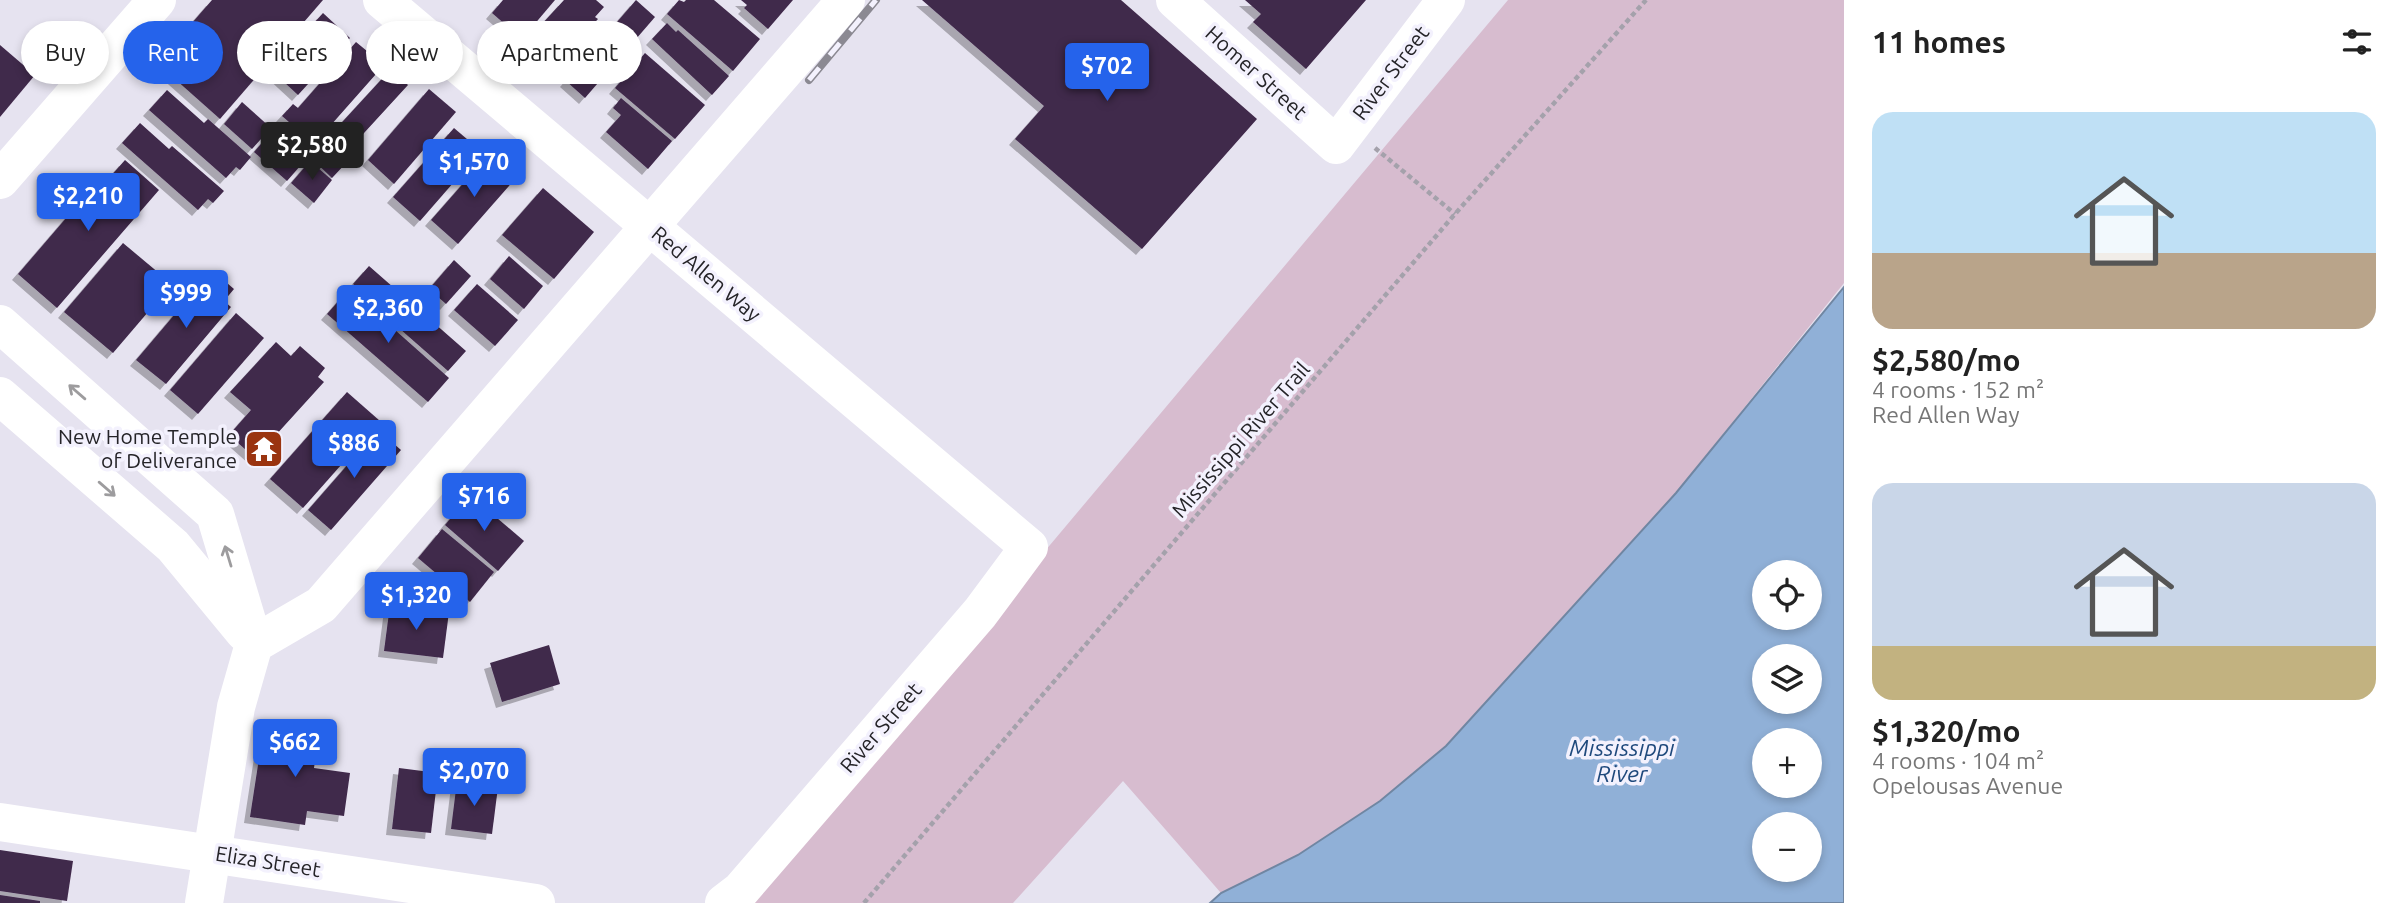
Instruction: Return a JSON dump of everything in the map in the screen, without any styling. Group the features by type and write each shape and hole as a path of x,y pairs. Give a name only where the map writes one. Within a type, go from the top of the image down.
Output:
{"street":[{"path":"0,180 157,0"},
{"name":"Red Allen Way","path":"382,0 1029,547"},
{"path":"254,644 321,605 846,0"},
{"name":"Homer Street","path":"1175,0 1336,145"},
{"name":"River Street","path":"1336,145 1446,0"},
{"path":"0,324 215,514 254,644 236,707 204,903"},
{"path":"0,396 173,546 254,644"},
{"name":"River Street","path":"724,903 741,890 981,613 1029,547"},
{"name":"Eliza Street","path":"0,822 536,903"}],"path":[{"name":"Mississippi River Trail","path":"864,903 1455,214 1646,0"},
{"path":"1336,145 1371,145 1455,214"}],"shaded area":[{"path":"1508,0 1844,0 1844,283 1676,493 1446,746 1380,801 1298,855 1221,893 1123,781 1013,903 741,903 1050,545"}],"water":[{"name":"Mississippi River","path":"1844,287 1844,903 1210,903 1221,893 1298,855 1380,801 1446,746 1676,493"}],"building":[{"path":"212,0 323,0 305,21 237,21 237,84 250,84 220,119 181,84 223,84 223,21 194,21"},
{"path":"503,0 555,0 537,21 501,21 492,13"},
{"path":"564,0 596,0 604,7 595,17 598,19 596,21 545,21"},
{"path":"636,0 655,17 642,32 642,21 618,21"},
{"path":"679,0 714,0 760,39 733,71 667,14"},
{"path":"741,0 793,0 768,29 744,8 747,5"},
{"path":"922,0 1121,0 1257,119 1142,249 1015,139 1044,106"},
{"path":"1245,0 1366,0 1306,69 1253,22 1261,14"},
{"path":"323,13 332,21 316,21"},
{"path":"667,23 729,76 712,95 652,39"},
{"path":"356,42 366,50 367,84 323,134 326,137 318,147 282,116 293,104 298,108 319,84 352,84 352,47"},
{"path":"0,45 21,63 21,84 28,84 0,117"},
{"path":"645,53 705,105 675,139 615,88 618,84 642,84 642,56"},
{"path":"286,84 308,84 298,95"},
{"path":"377,84 408,85 342,157 347,162 332,178 310,157"},
{"path":"569,84 597,84 585,98"},
{"path":"429,89 456,112 394,184 368,160"},
{"path":"167,90 204,123 208,119 251,157 240,170 236,167 226,178 149,110"},
{"path":"621,98 672,141 648,169 606,132 621,115 613,108"},
{"path":"242,102 271,128 252,149 224,124"},
{"path":"140,123 169,149 172,146 224,191 213,203 208,199 198,210 122,143"},
{"path":"454,128 481,151 420,221 393,197"},
{"path":"268,136 301,165 287,181 254,152"},
{"path":"489,154 516,178 458,244 431,220"},
{"path":"125,160 159,190 57,308 18,274 104,174 109,178"},
{"path":"310,161 332,180 314,203 291,183"},
{"path":"543,188 594,232 554,279 502,235"},
{"path":"123,243 172,284 113,353 64,312"},
{"path":"509,256 543,286 524,309 490,279"},
{"path":"454,260 471,276 446,304 429,289"},
{"path":"369,266 466,351 448,371 360,294 361,291 353,284"},
{"path":"220,277 234,289 224,301 231,307 166,384 136,360 203,281 212,288"},
{"path":"477,284 518,320 495,346 454,310"},
{"path":"349,289 449,378 428,402 327,314"},
{"path":"236,313 264,338 198,414 170,390"},
{"path":"276,342 291,356 300,346 325,368 318,377 324,382 255,458 229,435 251,410 230,392"},
{"path":"347,392 380,421 303,508 270,479"},
{"path":"378,430 401,450 331,530 308,510"},
{"path":"470,495 524,541 498,571 445,525"},
{"path":"442,529 494,572 470,602 418,558"},
{"path":"390,605 449,612 443,658 384,651"},
{"path":"549,645 560,684 502,702 490,663"},
{"path":"264,726 319,734 314,768 350,773 344,816 307,811 305,825 250,817"},
{"path":"399,768 438,773 431,833 392,829"},
{"path":"457,781 498,787 492,834 451,829"},
{"path":"0,850 73,861 67,901 0,891"},
{"path":"0,895 40,901 40,903 0,903"}],"railway":[{"path":"809,80 876,0"}],"place":[{"name":"New Home Temple of Deliverance","path":"264,449"}]}
